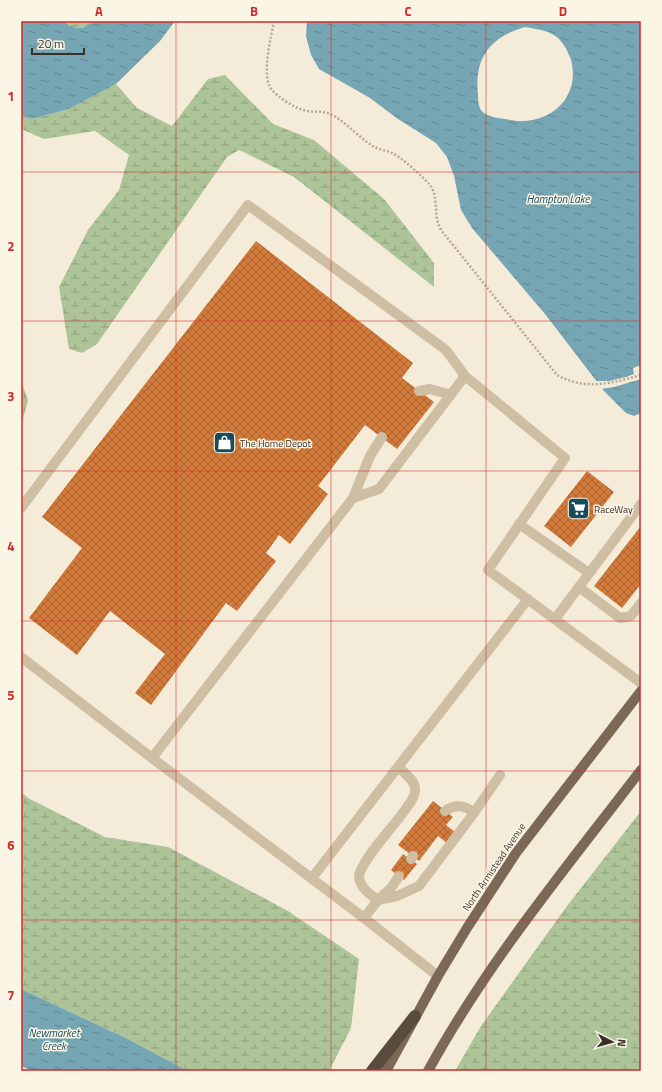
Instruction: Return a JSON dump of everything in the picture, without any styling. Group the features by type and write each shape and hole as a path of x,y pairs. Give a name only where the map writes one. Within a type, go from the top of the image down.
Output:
{"highway":[{"path":"372,1071 415,1016"}],"main road":[{"name":"North Armistead Avenue","path":"386,1071 438,976 467,928 516,853 641,691"},
{"path":"428,1071 488,974 540,902 641,770"}],"lane":[{"path":"21,508 248,205 446,350 465,376 565,458 488,570 641,683"},
{"path":"353,498 379,490 465,376"},
{"path":"419,391 430,389 451,395"},
{"path":"152,758 353,498 370,456 382,437"},
{"path":"555,619 641,504"},
{"path":"519,524 589,573"},
{"path":"579,588 620,618 631,616 641,603"},
{"path":"312,878 528,599"},
{"path":"21,657 152,758 312,878 438,976"},
{"path":"398,767 413,781 416,789 413,798 400,818 374,849 359,877 361,884 378,900 397,896 419,886 474,813 500,775"},
{"path":"445,810 452,806 460,806 468,808 474,813"},
{"path":"364,918 378,900 391,888 399,876"}],"path":[{"path":"274,21 270,40 268,63 268,79 273,91 302,110 322,111 333,115 376,148 400,158 428,183 434,194 436,218 441,230 552,370 567,380 585,384 605,384 641,375"}],"green space":[{"path":"65,21 94,21 83,28 76,29"},
{"path":"225,75 273,124 314,140 384,199 434,263 434,287 294,177 239,150 227,157 97,344 82,353 69,349 59,287 88,230 119,190 129,155 95,131 44,139 21,129 21,116 32,119 69,109 116,84 137,108 172,126 208,79"},
{"path":"21,381 28,400 21,426"},
{"path":"21,792 28,798 105,837 168,847 288,911 359,959 351,1028 329,1071 188,1071 128,1039 21,989"},
{"path":"641,811 641,1071 455,1071 481,1026 567,906"}],"water":[{"path":"21,21 65,21 68,25 75,28 82,28 94,21 175,21 160,41 116,84 69,109 32,119 21,116"},
{"name":"Hampton Lake","path":"307,21 641,21 641,413 634,416 626,413 604,391 545,314 472,228 461,210 454,176 447,157 436,143 398,119 370,98 319,69 311,55 306,36","holes":["525,27 550,33 557,37 566,48 571,60 573,72 572,83 568,94 563,103 555,110 534,120 518,121 487,115 479,107 478,102 477,81 482,59 487,50 503,36"]},
{"name":"Newmarket Creek","path":"21,989 128,1039 188,1071 32,1071 21,1066"}],"pier":[{"path":"641,365 641,379 614,387 600,389 594,381 609,381 626,377 634,374 633,368"}],"building":[{"name":"The Home Depot","path":"256,241 413,363 402,378 434,402 397,449 365,425 318,486 328,494 290,544 279,535 266,553 276,561 237,611 226,603 151,705 135,693 165,654 110,611 77,655 29,618 82,548 42,517"},
{"name":"RaceWay","path":"587,471 614,492 571,547 544,526"},
{"name":"RaceWay","path":"641,526 641,584 622,608 594,586"},
{"path":"433,801 453,817 446,825 455,832 447,843 438,836 419,861 398,845"},
{"path":"403,854 417,864 404,880 391,870"}],"place":[{"name":"The Home Depot","path":"225,443"},
{"name":"RaceWay","path":"579,509"}]}
